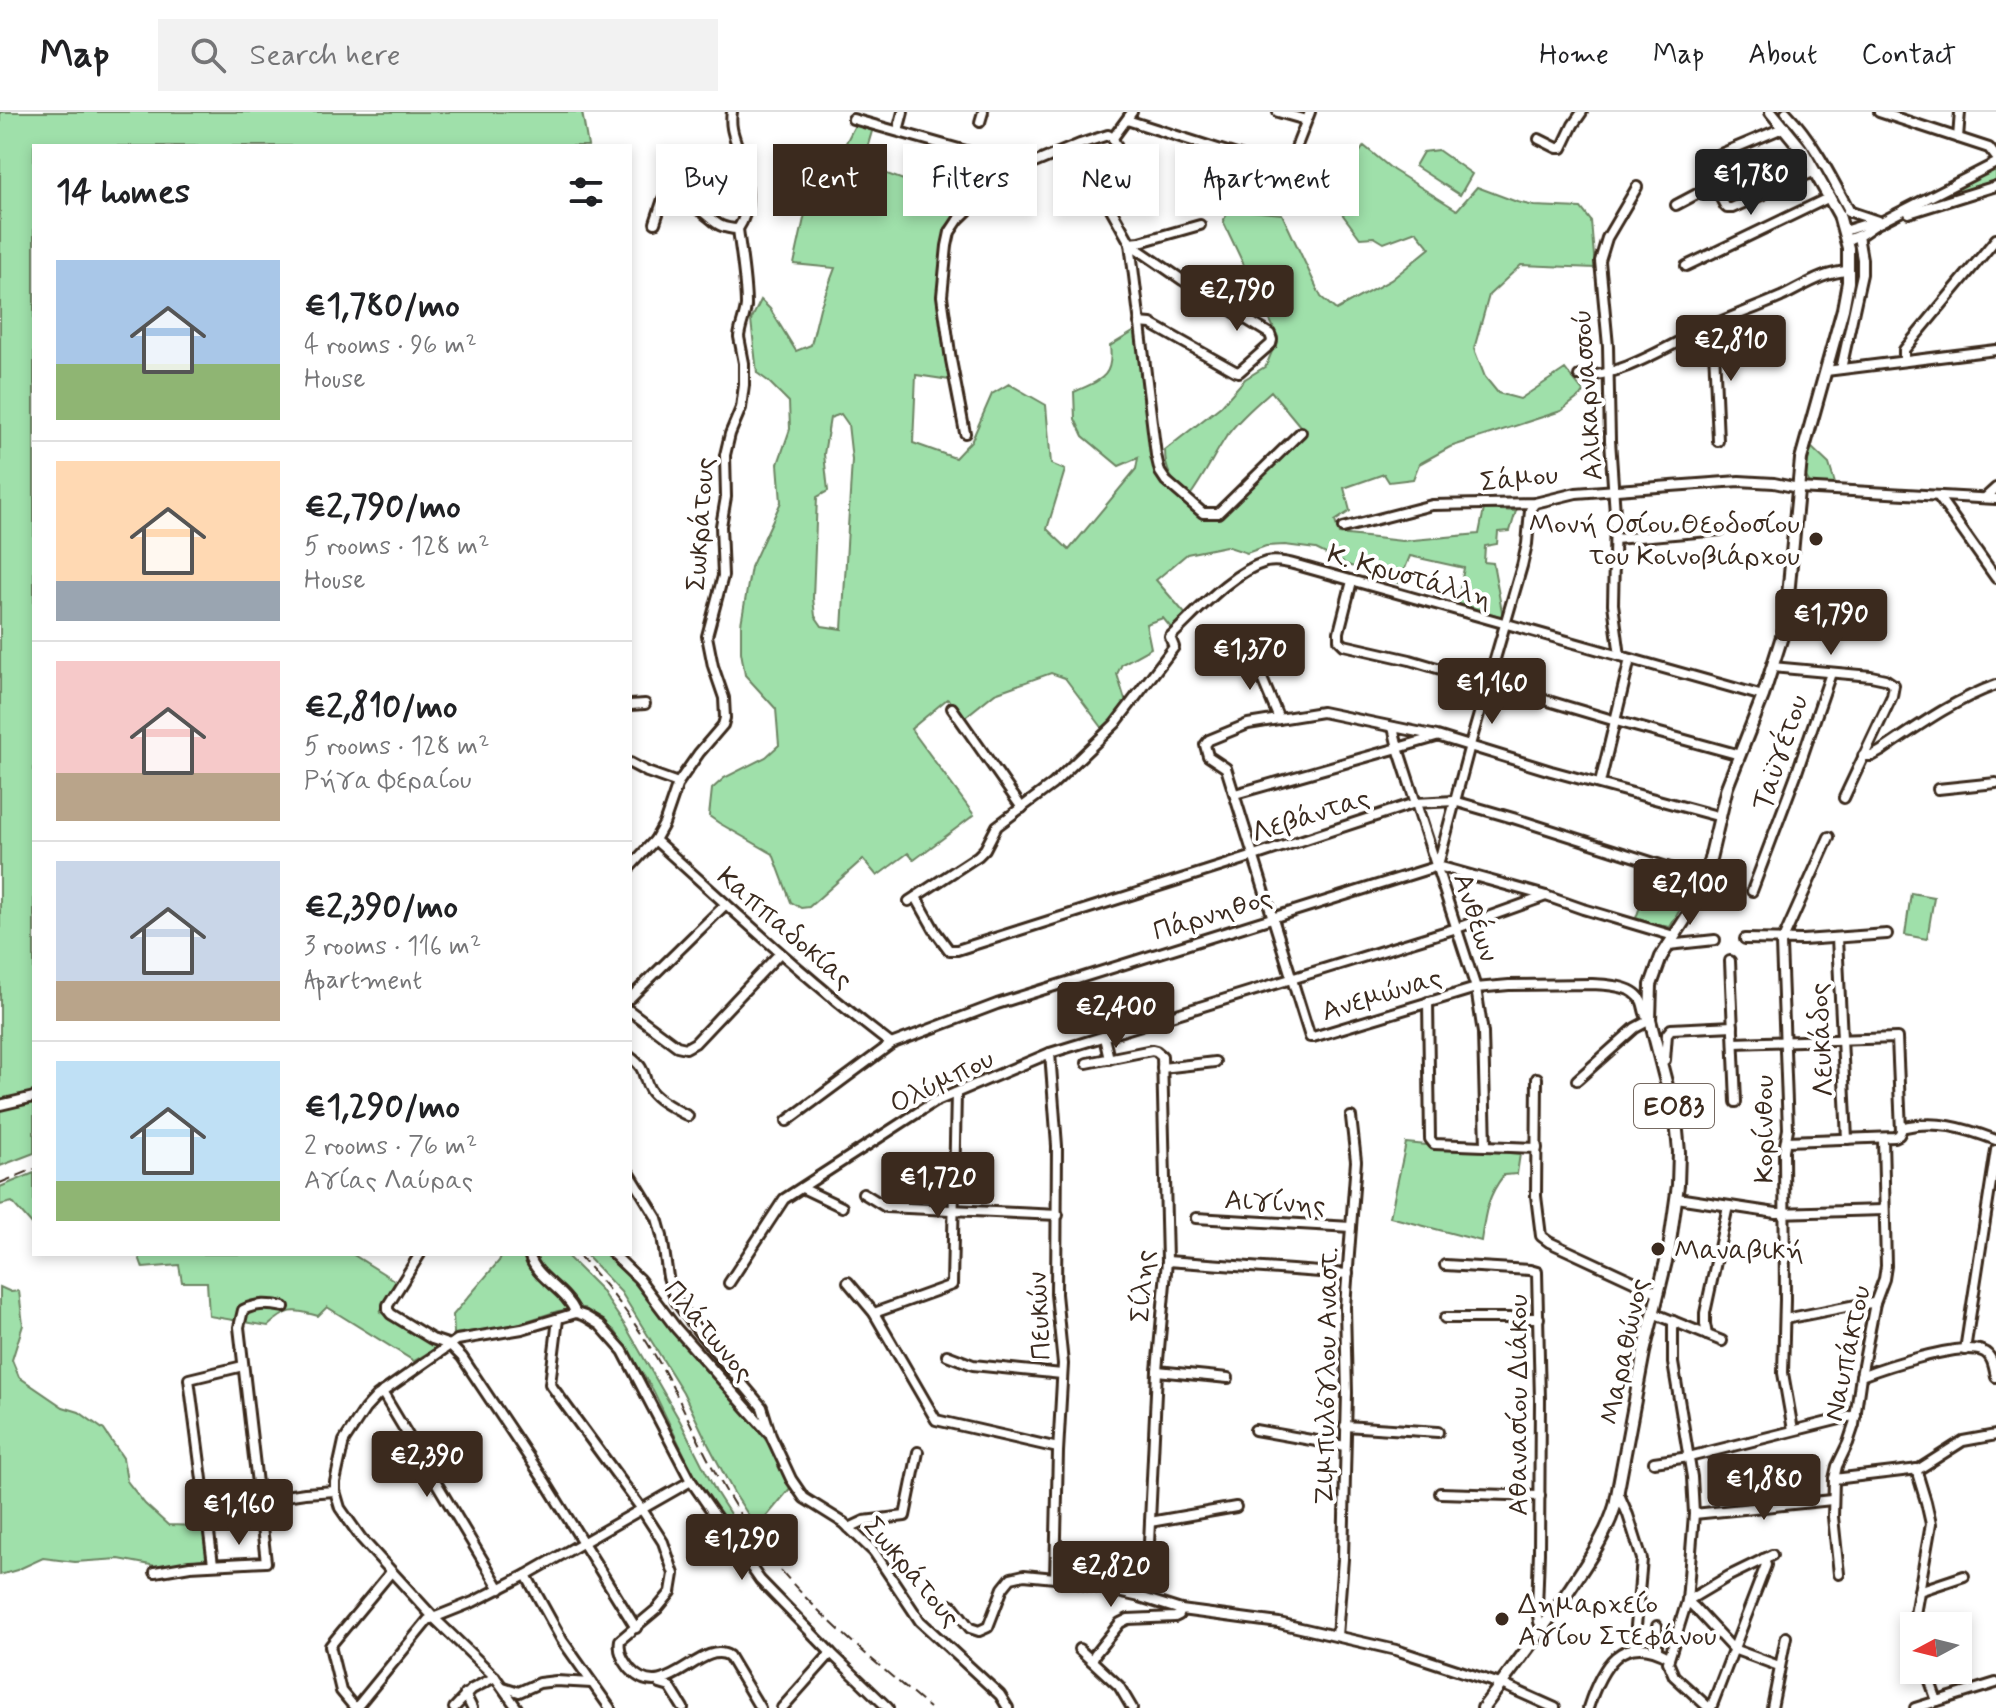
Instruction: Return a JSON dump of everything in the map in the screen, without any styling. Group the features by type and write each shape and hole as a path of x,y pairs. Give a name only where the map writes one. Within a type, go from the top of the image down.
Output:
{"main road":[{"name":"Μαραθώνος","path":"1483,1708 1543,1628 1600,1542 1610,1522 1618,1492 1677,1198 1679,1152 1676,1121 1650,1020 1651,985 1670,940 1691,910 1702,887 1727,787 1763,696 1785,627 1801,459 1846,297 1849,271 1846,235 1831,199 1803,151 1771,112"}],"street":[{"name":"Σωκράτους","path":"632,865 655,840 678,783 723,725 725,718 724,698 707,636 723,576 721,526 726,497 725,455 741,408 745,374 739,337 746,298 738,229 744,221 747,205 739,153 731,133 732,112"},
{"path":"898,131 903,112"},
{"path":"980,122 983,112"},
{"path":"1113,138 1130,116 1287,171 1308,116 1278,112"},
{"path":"1539,139 1562,148 1582,112"},
{"path":"1786,112 1811,144 1850,212"},
{"path":"1846,235 1858,236 1996,160 1989,148 1879,112"},
{"path":"1958,138 1960,112"},
{"path":"853,119 943,144"},
{"path":"1704,161 1785,127"},
{"path":"1037,162 1108,135 1113,138 1122,160 1122,172 1110,202 1130,243 1156,455 1166,481 1203,513 1218,513 1301,432"},
{"path":"1676,205 1714,185 1727,208 1732,208 1815,171"},
{"path":"1846,235 1863,225 1882,222 1996,186"},
{"name":"Αλικαρνασσού","path":"1620,656 1613,604 1614,490 1608,346 1600,257 1607,238 1637,187"},
{"path":"655,223 663,199 696,208 717,225 738,229"},
{"path":"1686,266 1831,199 1850,212 1882,222"},
{"path":"962,216 950,232 942,296 965,433"},
{"path":"1130,243 1200,225"},
{"path":"1841,369 1860,283 1862,259 1858,236"},
{"path":"1904,361 1904,350 1996,239"},
{"path":"1130,243 1270,334 1272,340 1239,372 1151,324 1139,323"},
{"path":"1579,376 1608,372 1634,363 1823,276 1849,271"},
{"path":"1713,325 1718,441"},
{"path":"1826,371 1996,350"},
{"name":"Σάμου","path":"1343,528 1432,505 1535,503 1568,494 1739,481 1798,488 1996,499"},
{"path":"1985,498 1996,488"},
{"path":"1938,496 1996,578"},
{"path":"1535,503 1530,511 1519,579 1438,866 1546,896 1670,940 1715,940"},
{"path":"1615,539 1721,530"},
{"name":"Κ. Κρυστάλλη","path":"1022,808 1066,772 1115,724 1174,647 1170,637 1221,590 1263,563 1290,563 1763,696"},
{"path":"1352,581 1338,636 1340,643 1347,647 1410,660 1740,755"},
{"path":"1251,652 1279,719 1322,712 1437,736 1721,817"},
{"path":"1600,783 1630,659"},
{"path":"1772,667 1871,676 1894,685 1892,696 1844,798"},
{"name":"Ταϋγέτου","path":"1752,891 1831,673"},
{"path":"1863,756 1872,756 1937,713 1996,685"},
{"path":"632,705 645,704"},
{"path":"952,708 1022,808"},
{"name":"Ανεμώνας","path":"1279,719 1248,724 1209,740 1205,745 1208,756 1226,768 1310,1037 1476,988 1540,984 1610,985 1626,989 1637,995 1644,1014 1650,1020"},
{"name":"Ανθέων","path":"1393,727 1476,988 1483,1033 1486,1146"},
{"path":"1235,794 1437,736"},
{"path":"632,764 678,783"},
{"path":"1938,789 1996,783"},
{"name":"Λεβάντας","path":"1022,808 997,826 978,856 912,899 949,950 964,949 1415,803 1454,801 1673,869"},
{"name":"Κορίνθου","path":"1793,1430 1783,1380 1784,1150 1788,1129 1781,947 1829,837"},
{"name":"Καππαδοκίας","path":"655,840 780,953 891,1044"},
{"name":"Πάρνηθος","path":"787,1121 891,1044 997,1004 1438,866"},
{"name":"Ολύμπου","path":"729,1283 784,1199 934,1102 1050,1053 1457,928 1546,896"},
{"path":"632,996 726,904"},
{"path":"1745,939 1887,934"},
{"name":"Λευκάδος","path":"1837,938 1847,1139"},
{"path":"632,1012 677,1046 686,1048 695,1043 780,953"},
{"path":"1730,961 1736,1102"},
{"path":"1428,1002 1430,1139 1434,1144 1537,1148"},
{"path":"1577,1080 1635,1028 1650,1020"},
{"path":"1661,1062 1665,1060 1667,1034 1671,1029 1733,1026"},
{"path":"1104,1037 1109,1059"},
{"path":"1734,1043 1897,1038 1900,1132"},
{"path":"1087,1063 1156,1051 1162,1056 1162,1068 1215,1062"},
{"name":"Πευκών","path":"1050,1053 1057,1146 1056,1294 1062,1374 1055,1578"},
{"path":"632,1059 639,1064 650,1091 688,1116"},
{"name":"Σίλης","path":"1140,1597 1149,1543 1157,1371 1167,1261 1162,1068"},
{"path":"1537,1078 1536,1196 1541,1236 1607,1271 1659,1293"},
{"path":"874,1313 952,1285 956,1093"},
{"path":"0,1105 32,1097"},
{"name":"Ζιμπυλόγλου Αναστ.","path":"1337,1636 1343,1559 1347,1393 1345,1307 1356,1161 1351,1117"},
{"path":"1787,1141 1883,1138 1917,1125 1961,1127 1996,1140"},
{"name":"Ναυπάκτου","path":"1839,1574 1832,1500 1834,1479 1856,1415 1875,1303 1886,1266 1883,1138"},
{"path":"1965,1350 1996,1150"},
{"name":"Σωκράτους","path":"632,1177 657,1218 668,1277 676,1301 762,1407 771,1436 791,1479 804,1498 849,1528 874,1552 920,1621 1000,1695 1008,1708"},
{"path":"802,1188 842,1207"},
{"path":"863,1193 886,1207 1058,1215"},
{"path":"1677,1198 1785,1213 1884,1210"},
{"path":"1707,1335 1704,1319 1728,1206"},
{"name":"Αιγίνης","path":"1196,1218 1351,1227"},
{"path":"419,1256 388,1305 388,1310 432,1339 450,1345 462,1357 636,1628"},
{"path":"530,1256 537,1271 559,1289 576,1313"},
{"name":"Πλάτωνος","path":"615,1256 639,1279 676,1328 771,1436"},
{"path":"1167,1261 1348,1274"},
{"name":"Αθανασίου Διάκου","path":"1445,1265 1537,1272 1540,1496 1537,1603 1538,1619 1543,1628"},
{"path":"848,1282 874,1313 936,1420 1058,1448"},
{"path":"1785,1319 1875,1303"},
{"path":"155,1572 213,1564 266,1562 239,1327 243,1310 252,1306 284,1307"},
{"path":"517,1708 495,1677 391,1572 346,1517 340,1508 335,1482 344,1441 365,1409 382,1392 457,1340 502,1333 576,1313 600,1325 623,1351 691,1481 760,1580 879,1704 888,1708"},
{"path":"1653,1313 1722,1341"},
{"path":"1445,1318 1539,1318"},
{"path":"558,1319 550,1384 641,1508 663,1542 674,1574 671,1592 657,1609 620,1640 620,1653 638,1679 670,1687 683,1708"},
{"path":"1673,1321 1673,1369 1689,1457 1694,1514 1687,1601 1669,1665 1674,1676 1710,1708 1766,1565 1763,1559"},
{"path":"1861,1376 1920,1358 1965,1350 1986,1353 1991,1358 1996,1377"},
{"path":"947,1355 973,1365 1062,1374"},
{"path":"213,1564 189,1379 243,1366"},
{"path":"1157,1371 1228,1378"},
{"path":"382,1392 500,1589"},
{"path":"1654,1462 1689,1457 1856,1415"},
{"path":"1345,1426 1438,1432"},
{"path":"1255,1430 1345,1446"},
{"path":"1834,1479 1916,1469 1966,1439 1996,1435"},
{"path":"849,1528 864,1521 905,1516 918,1452"},
{"path":"1915,1612 1931,1524 1916,1469"},
{"path":"391,1572 330,1646 341,1691 356,1708 425,1623 500,1589 691,1481"},
{"path":"258,1500 335,1491"},
{"path":"1618,1492 1642,1559 1634,1648"},
{"path":"1440,1493 1540,1496"},
{"path":"1694,1514 1832,1500"},
{"path":"1150,1522 1236,1507"},
{"path":"1687,1601 1772,1555"},
{"path":"526,1575 562,1640 610,1708"},
{"path":"952,1605 970,1628 979,1631 988,1627 1003,1588 1011,1578 1024,1575 1055,1578 1140,1597 1181,1610 1279,1623 1396,1650 1500,1685 1555,1708"},
{"path":"1919,1591 1964,1576"},
{"path":"1687,1601 1733,1649 1779,1666"},
{"path":"1092,1661 1120,1623 1128,1619 1175,1617 1181,1610"},
{"path":"1657,1626 1657,1650"},
{"path":"1772,1708 1786,1637"},
{"path":"1588,1708 1608,1664 1619,1654 1634,1648 1646,1648 1669,1657"},
{"path":"1079,1649 1119,1686 1132,1708"},
{"path":"657,1683 672,1680 715,1653 725,1653 760,1708"},
{"path":"782,1708 831,1653"},
{"path":"454,1708 465,1694 495,1677"},
{"path":"502,1687 519,1692 539,1683 592,1683"},
{"path":"1915,1708 1996,1683"},
{"path":"1931,1684 1937,1701"},
{"path":"465,1694 472,1708"}],"green space":[{"path":"0,112 582,112 588,144 32,144 32,1154 0,1166"},
{"path":"855,125 873,128 868,144 845,144"},
{"path":"1364,146 1393,170 1457,210 1477,187 1534,206 1581,208 1591,221 1595,268 1521,265 1489,295 1474,349 1485,377 1498,393 1520,399 1565,369 1584,393 1561,411 1450,447 1419,464 1413,479 1389,482 1384,474 1344,488 1350,511 1335,521 1339,534 1402,541 1479,534 1484,509 1516,511 1510,531 1498,532 1497,544 1485,546 1484,562 1493,563 1503,617 1457,603 1464,568 1410,556 1399,583 1348,565 1316,549 1266,546 1247,553 1226,546 1187,554 1156,580 1187,616 1172,629 1163,618 1146,624 1151,648 1122,664 1117,674 1126,703 1104,730 1065,678 1051,673 995,693 965,717 947,699 911,729 974,815 914,860 908,853 877,876 863,859 809,907 801,908 791,902 773,854 709,816 712,789 724,778 766,757 779,745 776,709 745,675 741,624 751,567 781,502 778,464 790,429 789,402 757,373 751,320 761,300 796,351 811,345 820,308 835,268 794,264 805,216 887,216 887,174 903,180 903,216 956,216 945,228 939,297 950,380 916,375 913,443 955,458 972,440 992,394 1009,384 1046,405 1051,464 1065,470 1047,529 1069,550 1136,469 1138,458 1119,466 1083,436 1075,419 1074,392 1103,376 1110,365 1110,346 1140,328 1159,477 1186,506 1203,515 1222,516 1305,432 1271,391 1231,430 1189,497 1168,471 1165,450 1221,406 1245,379 1266,366 1278,337 1223,221 1226,216 1283,216 1321,297 1336,310 1391,280 1430,248 1416,231 1384,243 1374,237 1360,238 1344,216 1359,216 1359,153","holes":["841,414 848,424 852,460 842,629 822,626 815,616 813,598 817,497 828,491 824,454 830,418"]},
{"path":"1438,150 1472,174 1460,195 1415,166 1423,152"},
{"path":"1996,169 1996,182 1929,202"},
{"path":"1811,447 1829,464 1836,487 1811,485 1805,475"},
{"path":"1653,871 1694,885 1670,927 1636,918"},
{"path":"1911,893 1934,897 1927,939 1905,935"},
{"path":"1406,1143 1520,1154 1517,1174 1504,1175 1490,1198 1481,1241 1390,1217"},
{"path":"32,1174 32,1225 12,1202 0,1205 0,1187"},
{"path":"139,1256 355,1256 397,1282 380,1312 438,1347 414,1361 327,1307 318,1316 296,1311 286,1313 268,1326 209,1316 207,1282 182,1282 179,1265 143,1268"},
{"path":"501,1256 567,1256 600,1289 626,1327 680,1421 732,1517 728,1523 694,1475 653,1390 615,1331 584,1308 558,1311 511,1326 454,1334 453,1315"},
{"path":"587,1256 610,1256 635,1279 747,1414 775,1453 792,1486 757,1528 734,1493 683,1392 621,1292"},
{"path":"0,1287 11,1292 19,1291 23,1325 12,1360 19,1377 104,1430 123,1458 127,1481 145,1504 168,1525 202,1526 208,1558 156,1566 119,1559 75,1562 43,1558 0,1575"}],"railway":[{"path":"0,1183 32,1170"},
{"path":"579,1256 613,1295 645,1340 720,1482 767,1553 832,1624 929,1708"}],"place":[{"name":"Μονή Οσίου Θεοδοσίου του Κοινοβιάρχου","path":"1816,539"},
{"name":"Μαναβική","path":"1658,1249"},
{"name":"Δημαρχείο Αγίου Στεφάνου","path":"1502,1619"}]}
